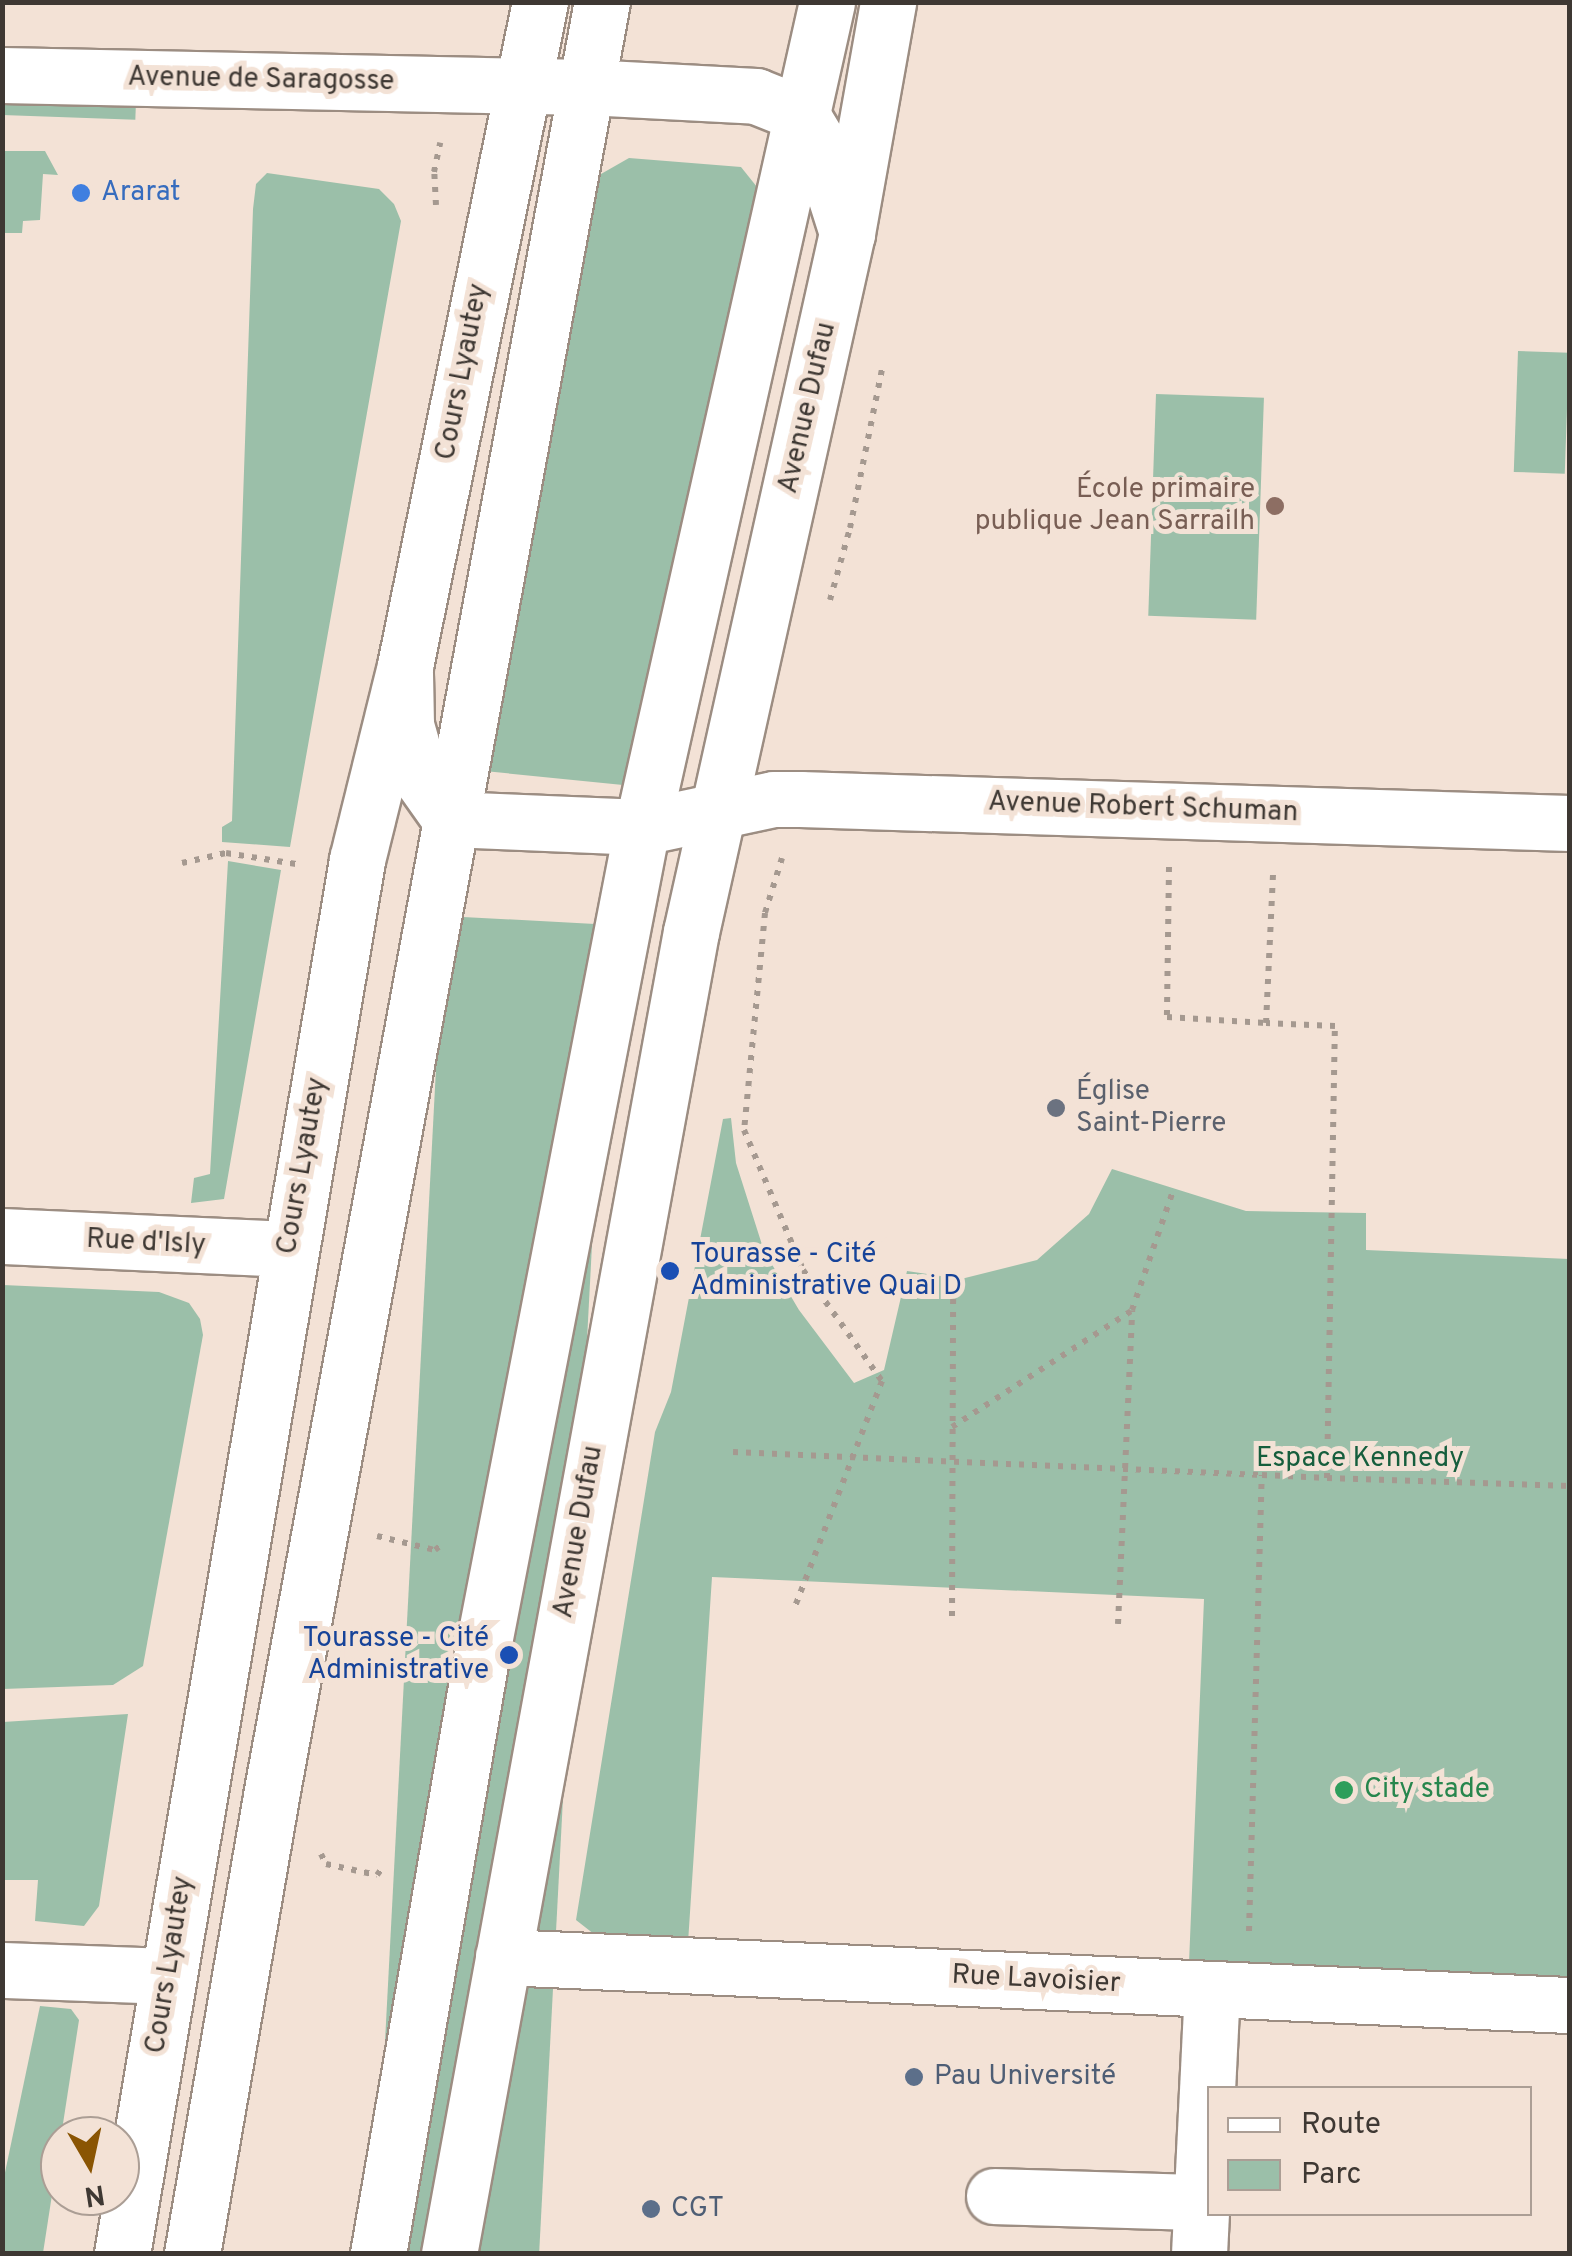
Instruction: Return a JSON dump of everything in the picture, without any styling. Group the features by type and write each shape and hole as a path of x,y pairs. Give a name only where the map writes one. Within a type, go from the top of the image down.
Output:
{"main road":[{"name":"Cours Lyautey","path":"122,2254 356,860 405,666 520,85 540,2"},
{"path":"192,2254 270,1796 602,2"},
{"path":"378,2254 478,1676 642,827 826,2"},
{"name":"Avenue Dufau","path":"450,2254 626,1268 717,811 847,232 888,2"},
{"name":"Avenue de Saragosse","path":"2,75 520,85"},
{"path":"520,85 756,96 801,114 818,142 847,232"},
{"path":"405,666 406,726 421,778 450,818"},
{"name":"Avenue Robert Schuman","path":"717,811 774,799 800,799 1570,823"},
{"path":"450,818 642,827 717,811"},
{"name":"Rue d'Isly","path":"2,1236 289,1249"},
{"name":"Rue Lavoisier","path":"503,1957 1570,2005"},
{"path":"2,1970 168,1976"},
{"path":"1217,2086 1229,1991"},
{"path":"1200,2229 1207,2172"},
{"path":"994,2196 1200,2229"},
{"path":"1066,2228 1200,2229"}],"path":[{"path":"795,1607 882,1381 803,1270 744,1130 765,913 800,799"},
{"path":"1170,808 1167,1017 1335,1026 1328,1478"},
{"path":"1266,1022 1276,812"},
{"path":"182,863 226,853 297,864"},
{"path":"1118,1624 1132,1310 1174,1188"},
{"path":"952,1616 953,1278"},
{"path":"952,1427 1132,1310"},
{"path":"733,1452 1570,1486"},
{"path":"1229,1991 1262,1475"},
{"path":"370,1524 379,1540 435,1550 448,1540"},
{"path":"318,1848 326,1864 377,1874 389,1862"}],"green space":[{"path":"3,98 136,103 135,120 2,115"},
{"path":"3,151 45,151 58,175 43,174 40,220 23,221 22,233 3,233"},
{"path":"629,158 741,167 761,192 633,786 474,770 594,178"},
{"path":"267,173 379,189 394,204 401,221 290,847 222,842 222,827 232,821 253,209 256,184"},
{"path":"1518,351 1569,353 1565,474 1514,472"},
{"path":"1156,394 1264,398 1256,620 1148,616"},
{"path":"228,861 281,870 224,1199 191,1203 194,1178 210,1174"},
{"path":"444,916 609,925 539,2254 374,2254"},
{"name":"Espace Kennedy","path":"731,1118 736,1163 764,1251 799,1310 854,1383 884,1370 907,1271 961,1279 1037,1260 1089,1214 1112,1169 1246,1211 1366,1213 1366,1250 1569,1259 1569,1978 1189,1963 1204,1599 712,1577 688,1943 599,1938 576,1920 655,1432 671,1392 723,1119"},
{"path":"3,1285 159,1292 189,1303 200,1319 203,1335 143,1666 113,1685 3,1689"},
{"path":"128,1714 99,1906 84,1926 35,1921 38,1880 3,1880 3,1722"},
{"path":"40,2006 71,2009 79,2020 64,2116 40,2116 40,2216 49,2216 43,2253 3,2253 3,2182"}],"place":[{"name":"Ararat","path":"81,193"},
{"name":"École primaire publique Jean Sarrailh","path":"1275,506"},
{"name":"Église Saint-Pierre","path":"1056,1108"},
{"name":"Tourasse - Cité Administrative Quai D","path":"670,1271"},
{"name":"Tourasse - Cité Administrative","path":"509,1655"},
{"name":"City stade","path":"1344,1790"},
{"name":"Pau Université","path":"914,2077"},
{"name":"CGT","path":"651,2209"}]}
